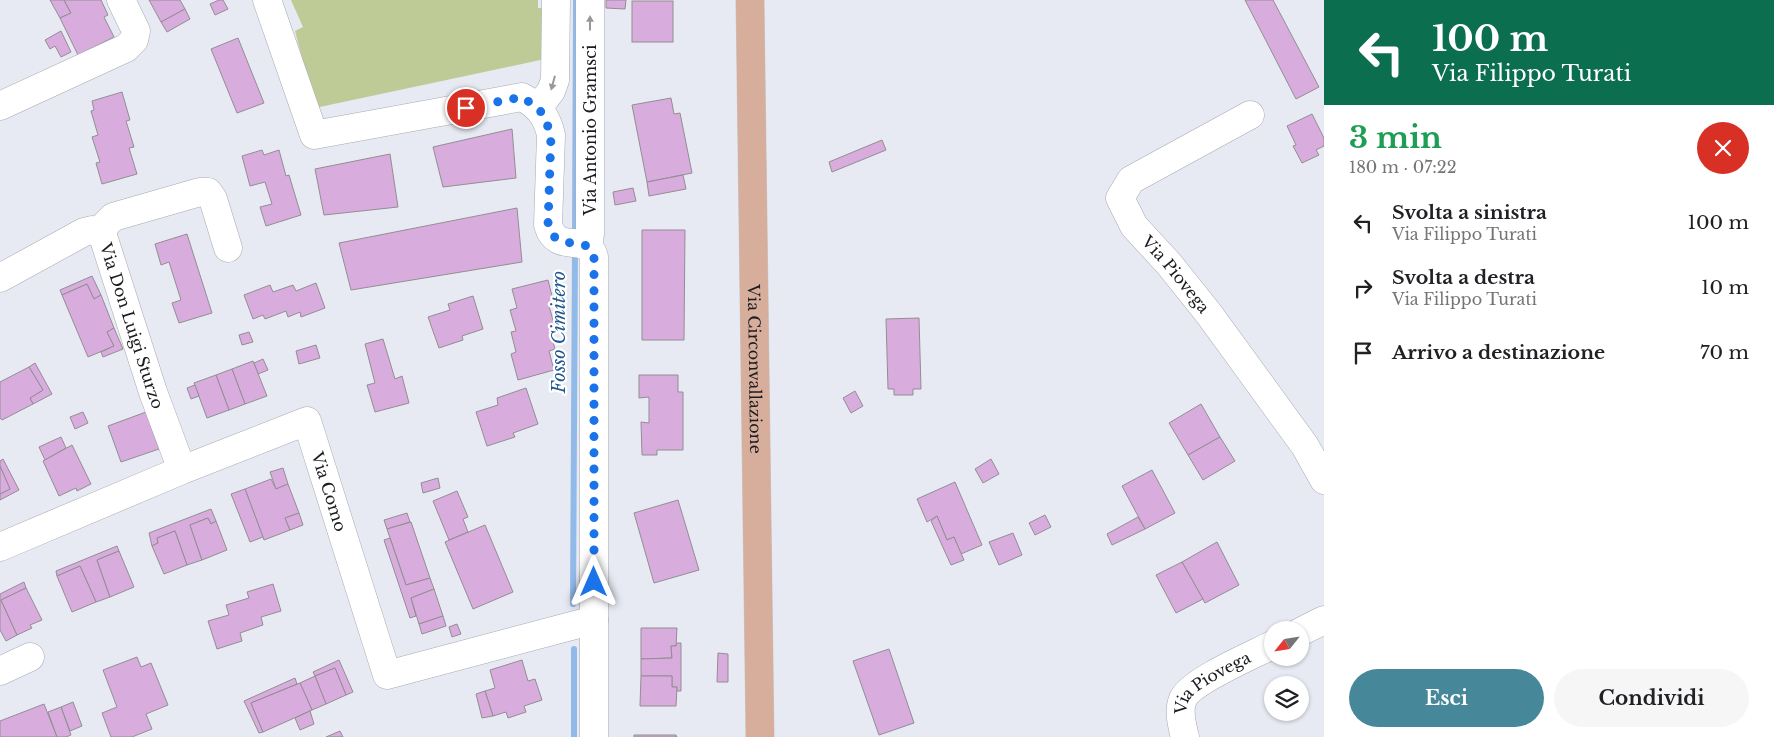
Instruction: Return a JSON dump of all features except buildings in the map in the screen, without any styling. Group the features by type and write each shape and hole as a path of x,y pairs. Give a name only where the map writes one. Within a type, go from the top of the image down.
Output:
{"main road":[{"name":"Via Circonvallazione","path":"750,0 760,737"}],"street":[{"path":"0,106 126,48 134,40 136,31 121,0"},
{"path":"267,0 314,134 522,97 538,108 544,116 551,135 548,225 550,234 576,244"},
{"path":"538,108 555,80 556,0"},
{"name":"Via Antonio Gramsci","path":"576,244 590,234 590,0"},
{"name":"Via Piovega","path":"1250,115 1131,180 1120,198 1134,226 1169,264 1209,314 1305,446 1324,480"},
{"path":"102,234 106,224 113,217 200,192 208,192 213,199 228,248"},
{"name":"Via Don Luigi Sturzo","path":"0,278 84,232 92,230 102,234 153,392 182,470"},
{"name":"Via Antonio Gramsci","path":"576,244 593,251 594,257 594,737"},
{"name":"Via Como","path":"0,547 182,470 307,421 386,675 594,620"},
{"path":"1309,628 1324,620"},
{"name":"Via Piovega","path":"1185,737 1180,708 1183,698 1194,687 1216,673 1264,649"},
{"path":"0,671 30,657"}],"green space":[{"path":"291,0 538,0 538,8 546,8 545,59 315,108 295,31 303,27"}],"waterway":[{"name":"Fosso Cimitero","path":"575,237 576,0"},
{"name":"Fosso Cimitero","path":"573,604 575,250"},
{"name":"Fosso Cimitero","path":"574,649 574,737"}],"route":[{"path":"466,108 522,97 538,108 548,124 551,135 548,225 550,234 559,241 582,244 588,246 593,251 594,582"}]}
